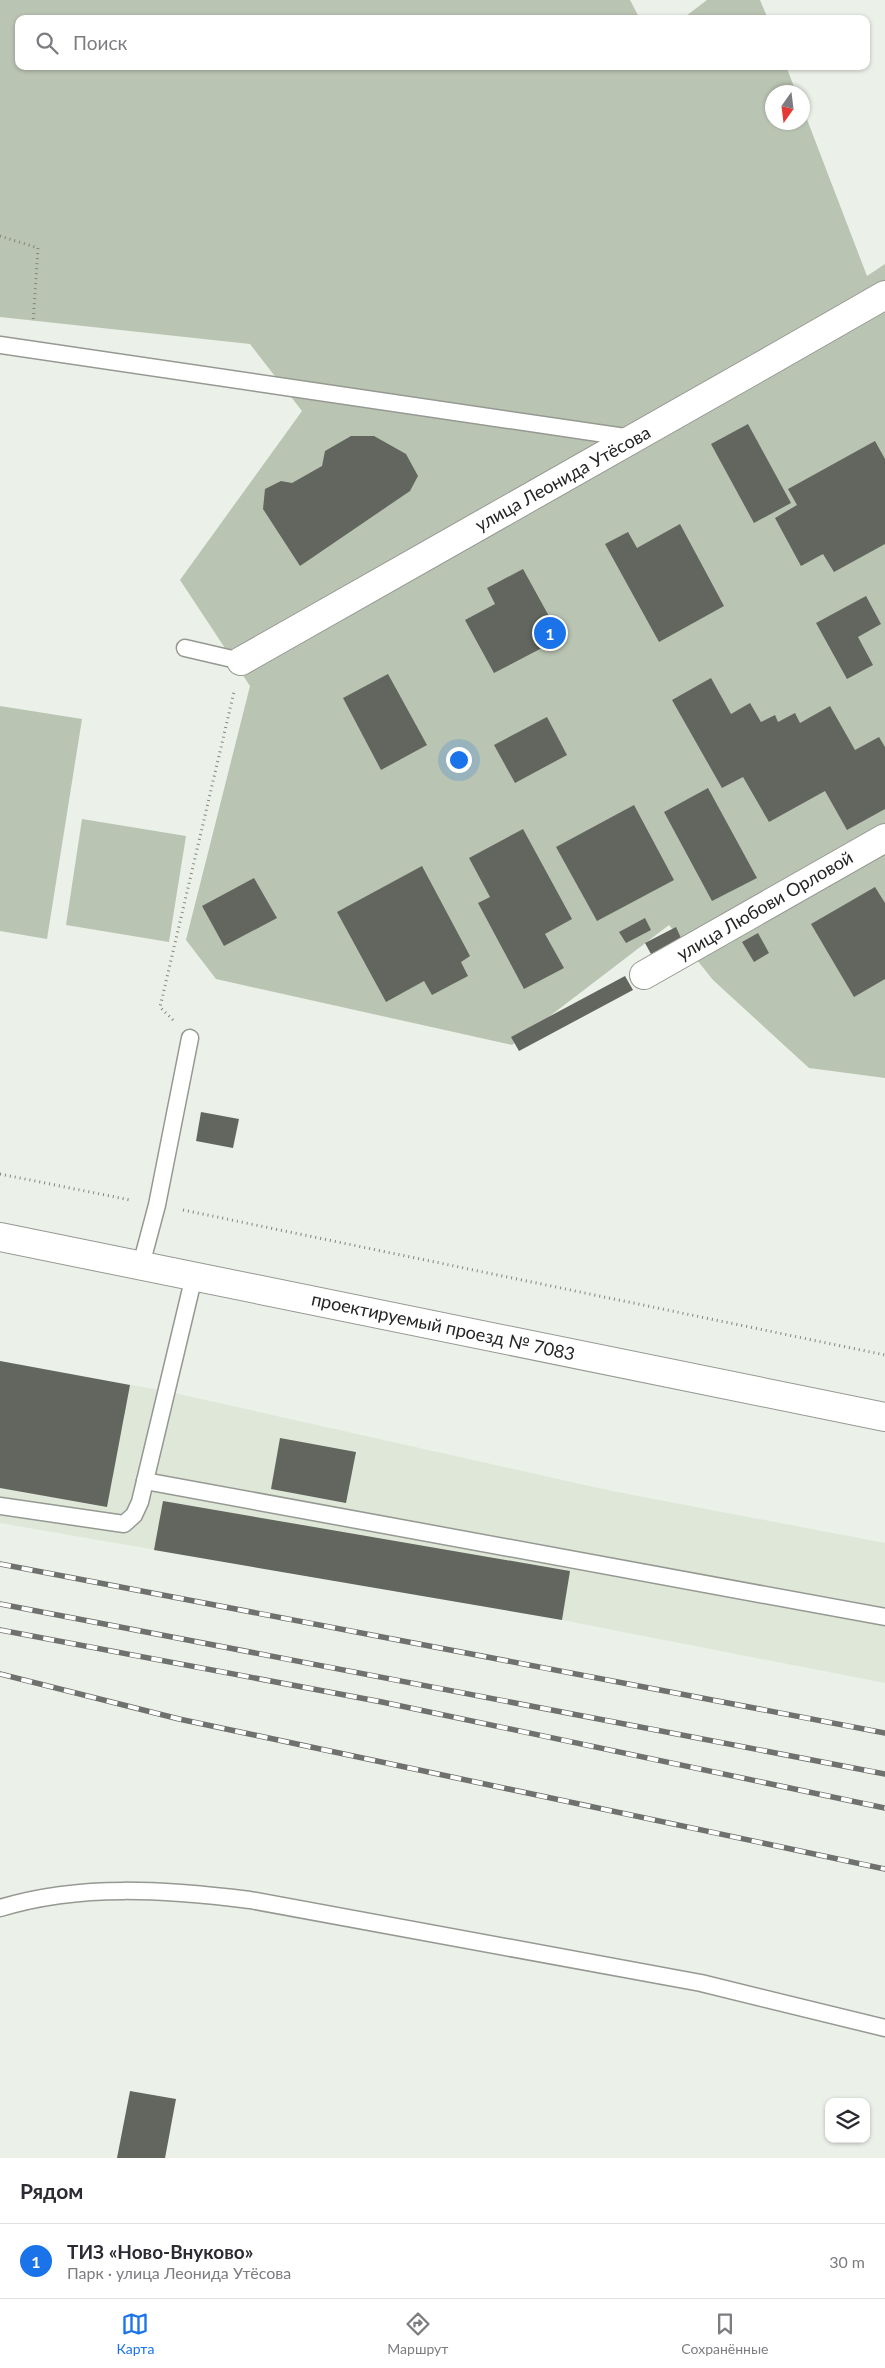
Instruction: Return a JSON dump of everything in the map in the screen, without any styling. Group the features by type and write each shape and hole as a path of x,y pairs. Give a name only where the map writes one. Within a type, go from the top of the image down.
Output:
{"street":[{"name":"улица Леонида Утёсова","path":"241,661 576,470 637,438 885,295"},
{"name":"улица Любови Орловой","path":"644,975 885,838"},
{"name":"проектируемый проезд № 7083","path":"0,1237 885,1418"}],"lane":[{"path":"0,345 637,438"},
{"path":"186,648 241,661"},
{"path":"141,1265 157,1205 190,1038"},
{"path":"0,1506 124,1524 134,1515 145,1481 194,1276"},
{"path":"145,1481 885,1617"},
{"path":"0,1908 21,1901 90,1891 183,1892 250,1900 701,1983 885,2028"}],"path":[{"path":"0,236 38,248 31,349"},
{"path":"190,1038 160,1007 241,661"},
{"path":"0,1174 885,1355"}],"shaded area":[{"path":"0,0 630,0 638,15 15,15 15,70 788,70 793,85 765,85 765,130 810,130 810,127 867,276 885,264 885,1078 809,1068 713,980 669,925 512,1045 216,979 186,940 250,686 180,580 302,411 250,344 0,317"},
{"path":"707,0 760,0 766,15 687,15"},
{"path":"0,706 82,719 47,939 0,931"},
{"path":"82,819 186,836 169,942 66,925"},
{"path":"0,1361 165,1391 612,1491 885,1543 885,1683 562,1620 0,1523"}],"building":[{"path":"748,424 791,503 754,523 711,444"},
{"path":"351,436 374,436 406,454 418,476 410,491 300,566 263,509 265,489 281,481 292,483 322,466 325,451"},
{"path":"875,441 885,459 885,544 834,572 823,554 801,566 775,518 797,505 788,489"},
{"path":"680,524 724,606 659,642 605,544 628,532 637,548"},
{"path":"523,569 561,638 494,673 465,620 495,604 487,588"},
{"path":"866,596 881,624 858,637 873,665 847,679 816,623"},
{"path":"388,674 427,745 381,770 343,698"},
{"path":"711,678 731,714 750,703 761,722 775,715 778,722 795,713 800,723 830,706 855,750 879,737 885,747 885,809 847,830 825,791 769,822 743,777 722,788 672,700"},
{"path":"547,717 567,755 515,783 494,745"},
{"path":"708,788 757,878 712,901 664,812"},
{"path":"634,805 674,880 597,921 556,847"},
{"path":"523,829 572,919 545,934 564,968 524,989 478,903 490,897 469,858"},
{"path":"422,866 470,956 461,962 468,976 432,995 424,981 386,1002 337,912"},
{"path":"254,878 277,918 224,946 202,906"},
{"path":"875,887 885,903 885,979 854,997 811,924"},
{"path":"645,918 651,930 626,943 619,932"},
{"path":"676,927 681,938 651,954 645,943"},
{"path":"758,933 769,953 754,962 742,942"},
{"path":"625,976 633,990 519,1051 511,1037"},
{"path":"201,1112 239,1119 233,1148 196,1141"},
{"path":"0,1361 130,1385 107,1507 0,1488"},
{"path":"280,1438 356,1452 346,1503 271,1489"},
{"path":"163,1501 570,1571 562,1620 154,1550"},
{"path":"130,2091 176,2099 165,2158 117,2158"}],"railway":[{"path":"0,1564 885,1733"},
{"path":"0,1604 885,1774"},
{"path":"0,1630 382,1702 885,1808"},
{"path":"0,1674 179,1719 885,1869"}],"place":[{"name":"ТИЗ «Ново-Внуково»","path":"550,633"}]}
